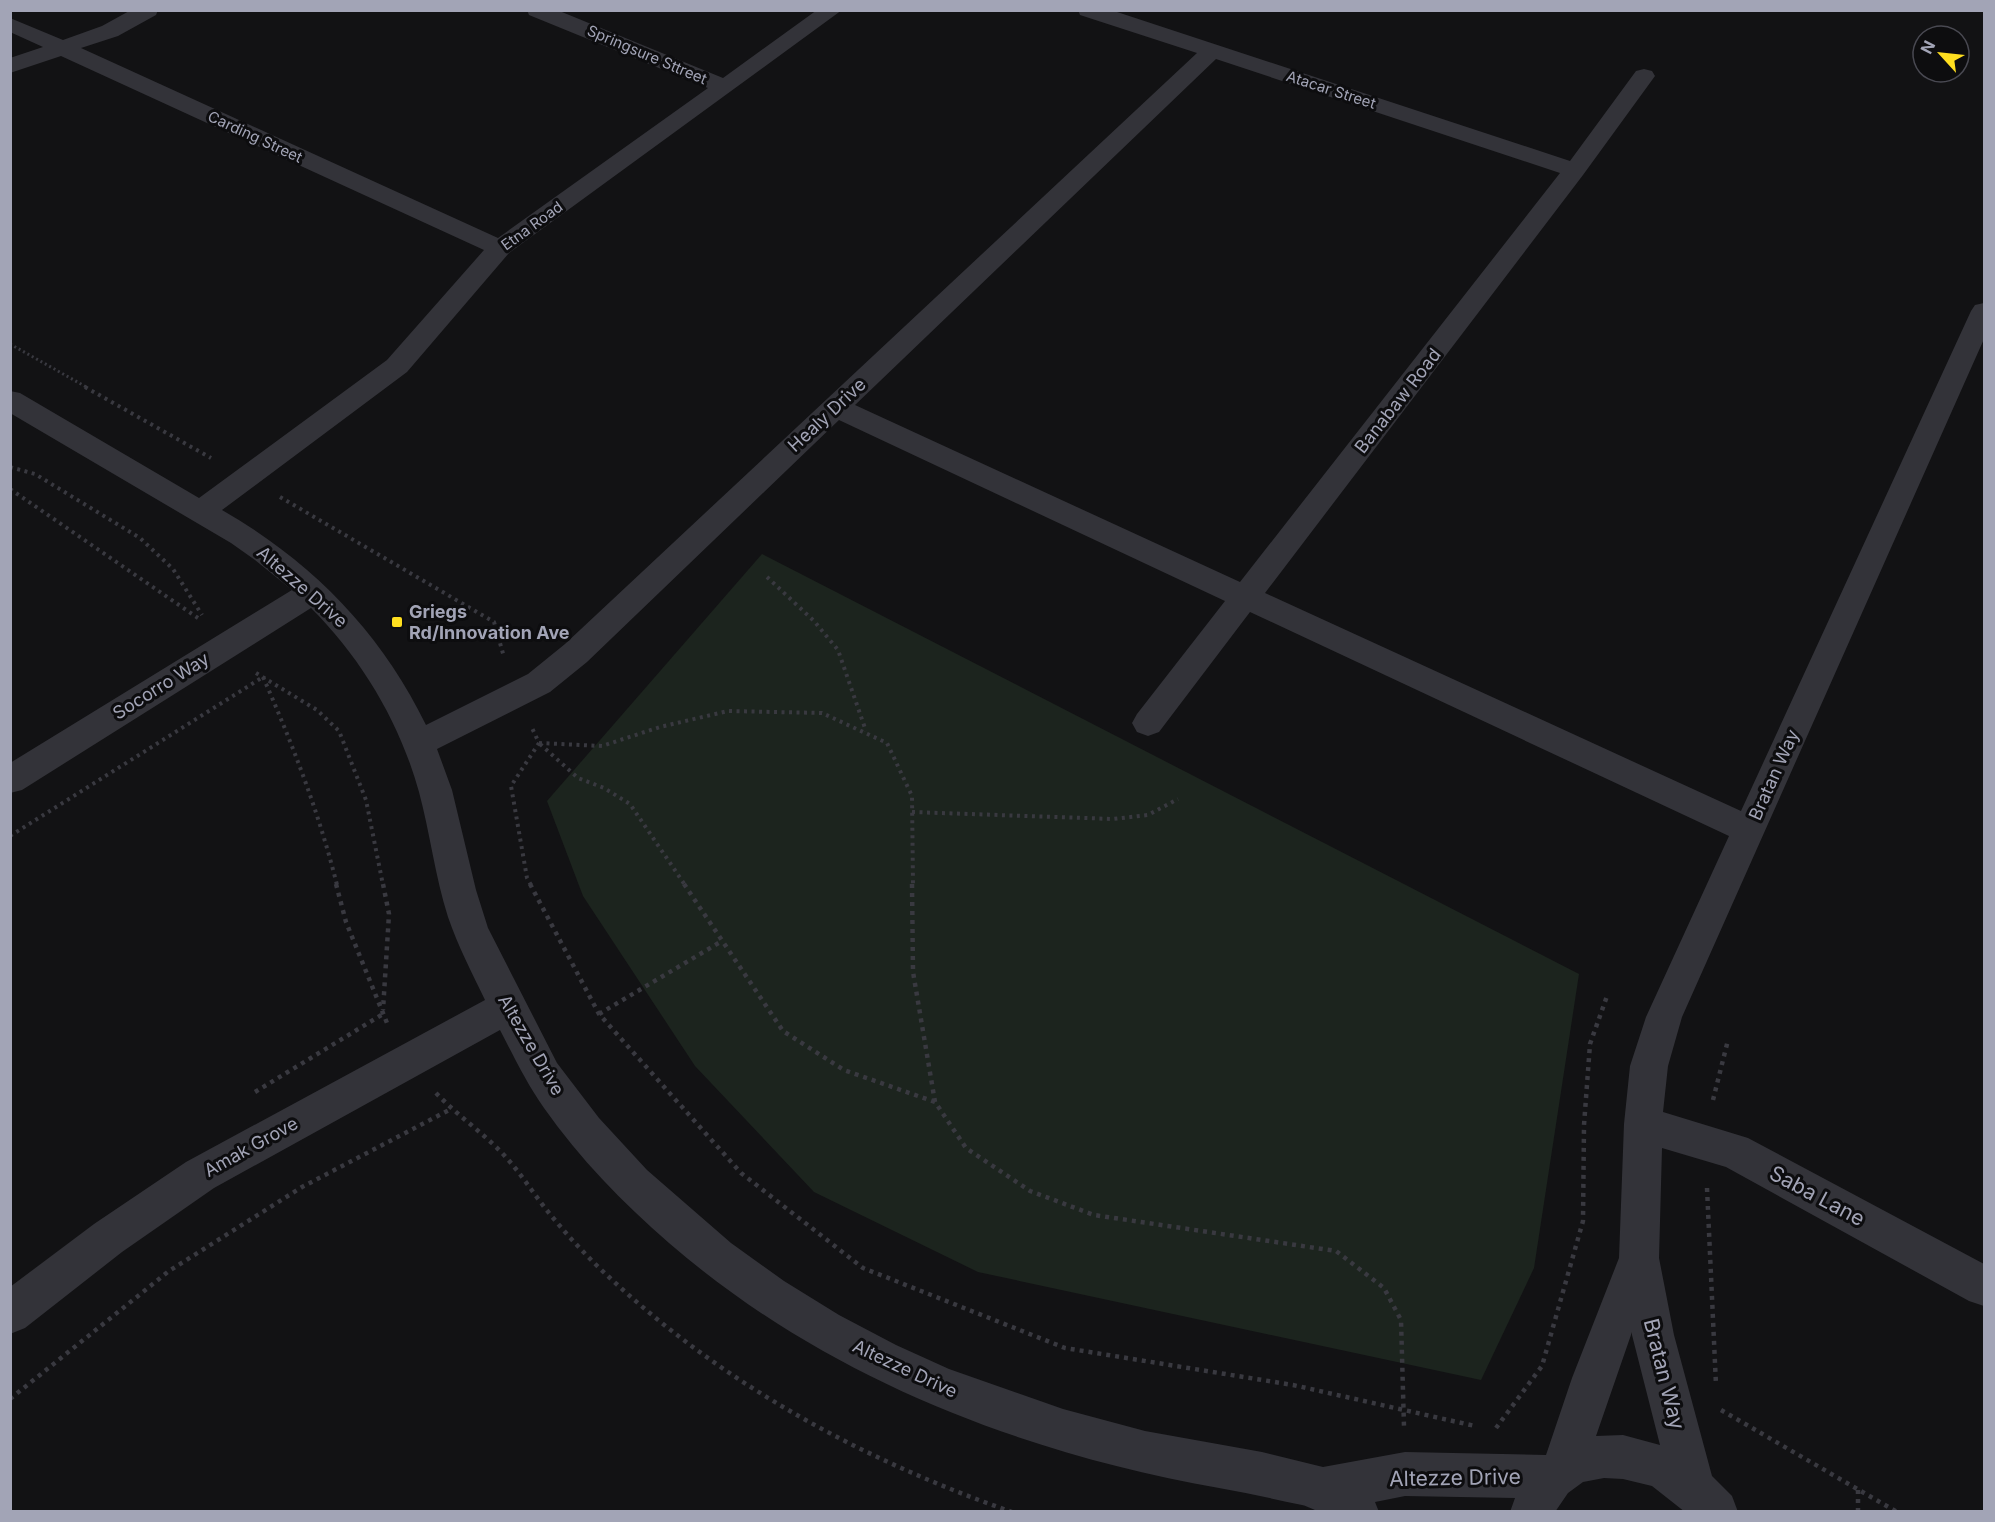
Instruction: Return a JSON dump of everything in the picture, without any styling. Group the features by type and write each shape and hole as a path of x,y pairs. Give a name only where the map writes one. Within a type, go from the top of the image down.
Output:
{"street":[{"path":"10,66 110,31 148,10"},
{"name":"Springsure Sttreet","path":"537,10 725,87"},
{"name":"Etna Road","path":"200,512 397,366 500,248 832,10"},
{"name":"Atacar Street","path":"1088,10 1575,170"},
{"name":"Carding Street","path":"10,24 500,248"},
{"name":"Healy Drive","path":"418,744 539,683 576,653 1212,51"},
{"name":"Banabaw Road","path":"1148,723 1575,170 1644,76"},
{"name":"Bratan Way","path":"1704,1500 1653,1335 1640,1258 1643,1124 1649,1066 1664,1017 1982,321"},
{"name":"Altezze Drive","path":"10,400 268,554 345,623 375,663 400,704 418,744 438,804 465,915 478,948 544,1074 572,1113 610,1158 668,1216 732,1269 805,1319 894,1367 1013,1416 1081,1437 1153,1455 1248,1470 1340,1500 1405,1474 1549,1486"},
{"path":"835,407 1749,830"},
{"name":"Socorro Way","path":"10,780 312,593"},
{"name":"Amak Grove","path":"10,1313 108,1238 200,1175 508,1007"},
{"name":"Saba Lane","path":"1643,1124 1734,1151 1984,1286"},
{"name":"Bratan Way","path":"1549,1486 1640,1258"},
{"path":"1549,1486 1575,1461 1603,1455 1633,1457 1664,1468 1704,1500"}],"path":[{"path":"10,344 246,477 494,622 516,694 539,743 578,778 604,788 630,804 783,1031 844,1070 935,1102"},
{"path":"10,467 35,474 140,538 173,569 207,624 10,489"},
{"path":"767,577 814,621 838,650 867,732"},
{"path":"10,836 263,677"},
{"path":"263,677 317,710 339,731 354,765 366,800 389,914 382,1014 346,922 328,850 297,755 263,677"},
{"path":"539,743 602,746 660,727 728,711 822,713 887,743 912,796 913,972 935,1102 966,1148 1030,1191 1094,1215 1336,1251 1384,1287 1401,1320 1405,1474"},
{"path":"539,743 511,786 527,878 599,1014 741,1173 863,1268 1065,1348 1293,1385 1483,1427"},
{"path":"912,812 1113,819 1148,815 1178,799"},
{"path":"599,1014 723,941"},
{"path":"1495,1430 1542,1366 1583,1221 1584,1125 1590,1044 1607,996"},
{"path":"10,1399 169,1270 302,1187 451,1109 497,1148 547,1211 610,1277 679,1336 721,1367 758,1392 855,1447 908,1472 1012,1512"},
{"path":"1717,1385 1719,1393"},
{"path":"1720,1401 1721,1409 1897,1512"},
{"path":"1858,1489 1858,1512"}],"shaded area":[{"path":"762,554 1579,974 1534,1268 1481,1380 978,1272 814,1192 695,1066 583,896 547,801"}],"place":[{"name":"Griegs Rd/Innovation Ave","path":"397,622"}]}
